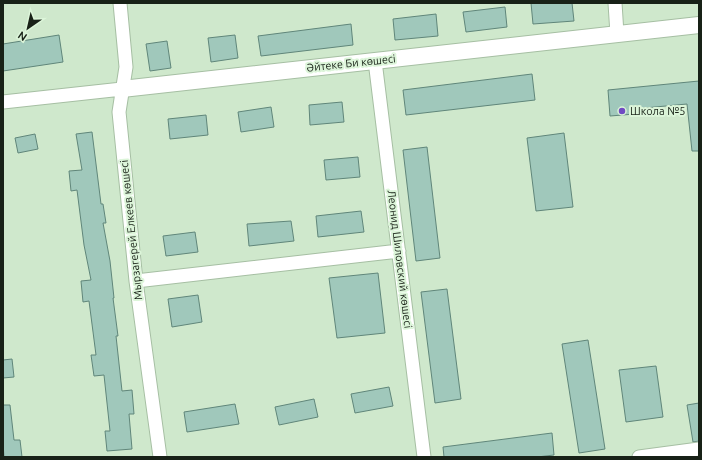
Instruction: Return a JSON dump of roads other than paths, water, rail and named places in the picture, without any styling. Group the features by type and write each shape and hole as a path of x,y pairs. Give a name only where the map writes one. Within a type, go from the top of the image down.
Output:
{"street":[{"name":"Мырзагерей Елкеев көшесі","path":"120,3 126,67 119,112 136,281 160,457"},
{"path":"615,3 617,34"},
{"name":"Әйтеке Би көшесі","path":"3,102 699,25"},
{"name":"Леонид Шиловский көшесі","path":"375,60 424,457"},
{"path":"136,281 398,251"},
{"path":"639,457 699,449"}],"place":[{"name":"Школа №5","path":"622,111"}]}
